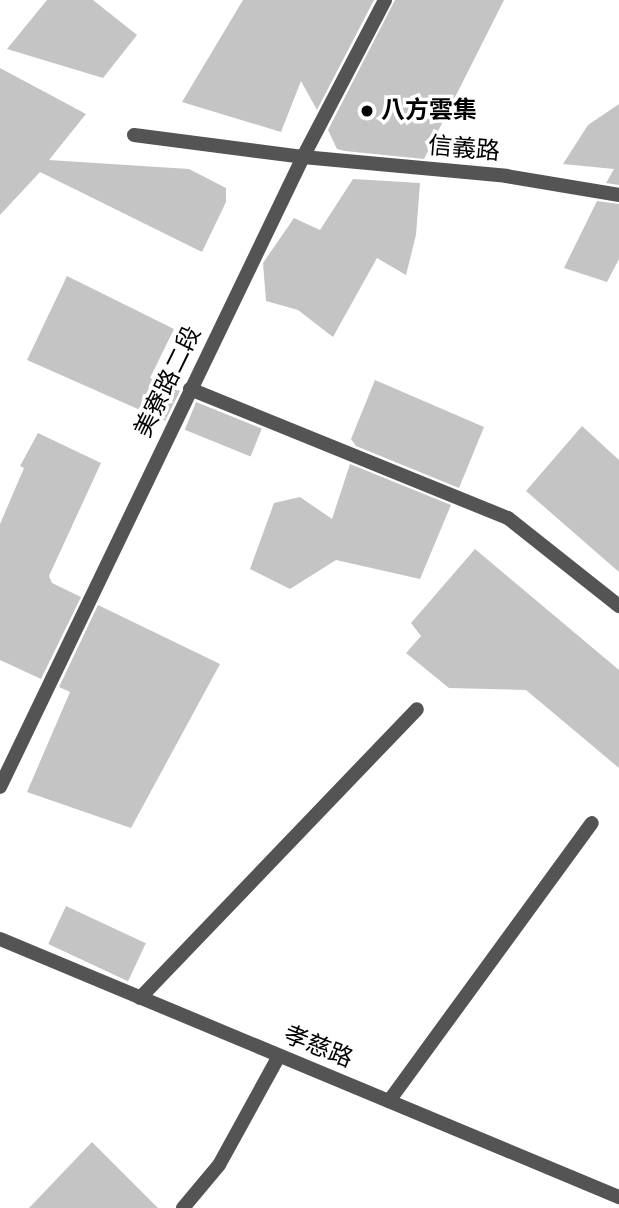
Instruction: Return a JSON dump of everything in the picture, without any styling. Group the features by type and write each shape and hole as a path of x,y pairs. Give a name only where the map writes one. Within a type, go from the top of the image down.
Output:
{"street":[{"name":"美寮路二段","path":"0,787 303,157 385,0"},
{"name":"信義路","path":"135,135 303,157 506,176 619,195"},
{"path":"190,388 508,519 619,606"},
{"path":"140,998 417,709"},
{"path":"389,1101 592,823"},
{"name":"孝慈路","path":"0,939 619,1197"},
{"path":"183,1208 219,1165 279,1056"}],"building":[{"path":"47,0 93,0 137,35 103,78 7,49"},
{"path":"243,0 374,0 317,110 301,81 281,132 182,102"},
{"path":"395,0 504,0 424,159 337,149 328,130"},
{"path":"0,68 86,114 49,160 189,169 226,188 226,202 202,252 40,172 0,215"},
{"path":"619,104 619,185 606,183 614,169 563,164 588,125"},
{"path":"353,179 420,183 416,235 406,275 377,258 333,337 298,310 266,301 263,263 294,218 320,230"},
{"path":"597,201 619,204 619,259 607,282 564,268"},
{"path":"67,276 174,329 150,378 180,391 165,421 27,360"},
{"path":"375,380 484,427 459,488 356,446 351,439"},
{"path":"196,402 262,429 251,456 185,430"},
{"path":"582,426 619,460 619,572 526,491"},
{"path":"38,433 101,463 49,576 52,583 81,597 41,679 0,660 0,524 24,468 20,466"},
{"path":"350,464 451,505 420,579 336,560 290,589 250,569 274,503 300,497 332,519"},
{"path":"475,549 619,670 619,768 526,690 449,688 406,653 421,636 411,623"},
{"path":"98,605 220,664 131,828 27,792 70,692 59,687"},
{"path":"66,906 146,943 128,981 48,944"},
{"path":"92,1142 158,1208 29,1208"}],"place":[{"name":"八方雲集","path":"367,111"}]}
